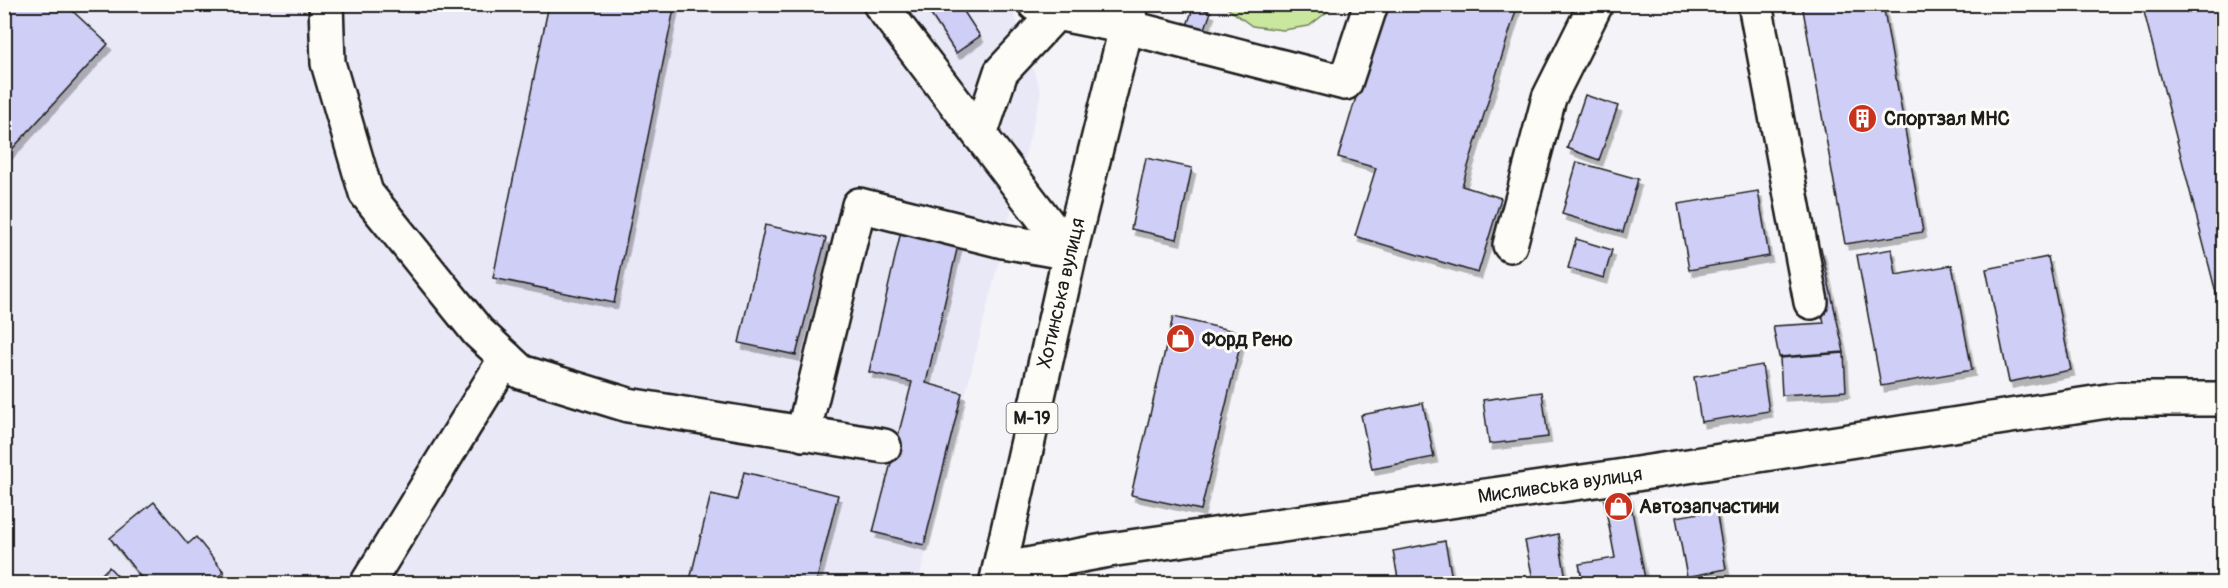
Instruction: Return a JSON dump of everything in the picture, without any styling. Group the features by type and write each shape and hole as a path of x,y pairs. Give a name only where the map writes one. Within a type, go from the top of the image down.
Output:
{"main road":[{"path":"326,4 328,63 366,193 478,332 521,372 628,405 884,446"},
{"path":"880,4 1070,253"},
{"path":"980,135 1001,72 1046,9 1129,16 1345,83 1371,4"},
{"path":"1510,246 1549,98 1596,4"},
{"path":"1755,4 1811,302"},
{"name":"Хотинська вулиця","path":"998,577 1070,253 1129,16"},
{"path":"803,434 859,205 1004,241 1070,253"},
{"path":"367,584 506,358"},
{"name":"Мисливська вулиця","path":"998,577 1110,550 1617,477 2120,399 2223,399"}],"shaded area":[{"path":"4,5 1011,5 1041,92 918,583 5,583"}],"green space":[{"path":"1223,5 1336,5 1309,26 1283,30 1252,26"}],"building":[{"path":"17,4 65,4 108,44 4,158 4,18"},
{"path":"549,4 675,4 614,303 493,278"},
{"path":"924,4 959,4 980,36 956,53"},
{"path":"1384,4 1518,4 1462,186 1501,198 1478,273 1355,236 1376,168 1338,157"},
{"name":"Спортзал МНС","path":"1802,4 1883,4 1923,232 1845,244"},
{"path":"2142,4 2224,4 2224,324"},
{"path":"1194,6 1211,12 1203,34 1186,28"},
{"path":"1585,95 1618,106 1599,160 1567,148"},
{"path":"1146,158 1192,168 1177,239 1131,229"},
{"path":"1577,162 1638,179 1623,232 1562,214"},
{"path":"1758,191 1769,256 1689,270 1678,204"},
{"path":"765,225 826,238 796,355 739,343"},
{"path":"901,231 958,245 926,383 962,393 924,545 873,532 912,382 869,372"},
{"path":"1576,239 1612,250 1604,278 1568,268"},
{"path":"1821,248 1844,352 1779,357 1773,326 1824,323 1809,251"},
{"path":"1892,249 1896,275 1952,265 1972,370 1881,386 1857,255"},
{"path":"2048,257 2071,370 2009,382 1986,269"},
{"path":"1173,317 1243,333 1201,510 1131,495"},
{"path":"1844,353 1846,391 1782,395 1780,358"},
{"path":"1762,365 1769,411 1701,422 1694,377"},
{"path":"1542,392 1548,437 1489,444 1483,400"},
{"path":"1423,403 1434,457 1372,469 1361,415"},
{"path":"744,472 838,495 816,583 783,575 781,584 689,584 711,494 737,500"},
{"path":"1629,495 1646,584 1583,584 1579,564 1615,558 1604,500"},
{"path":"154,502 188,544 196,537 224,572 209,584 146,584 110,538"},
{"path":"1716,510 1726,569 1687,577 1676,517"},
{"path":"1558,534 1567,584 1534,584 1525,541"},
{"path":"1445,541 1453,584 1399,584 1393,551"},
{"path":"109,567 125,584 92,584"}],"place":[{"name":"Спортзал МНС","path":"1863,118"},
{"name":"Форд Рено","path":"1181,339"},
{"name":"Автозапчастини","path":"1618,506"}]}
